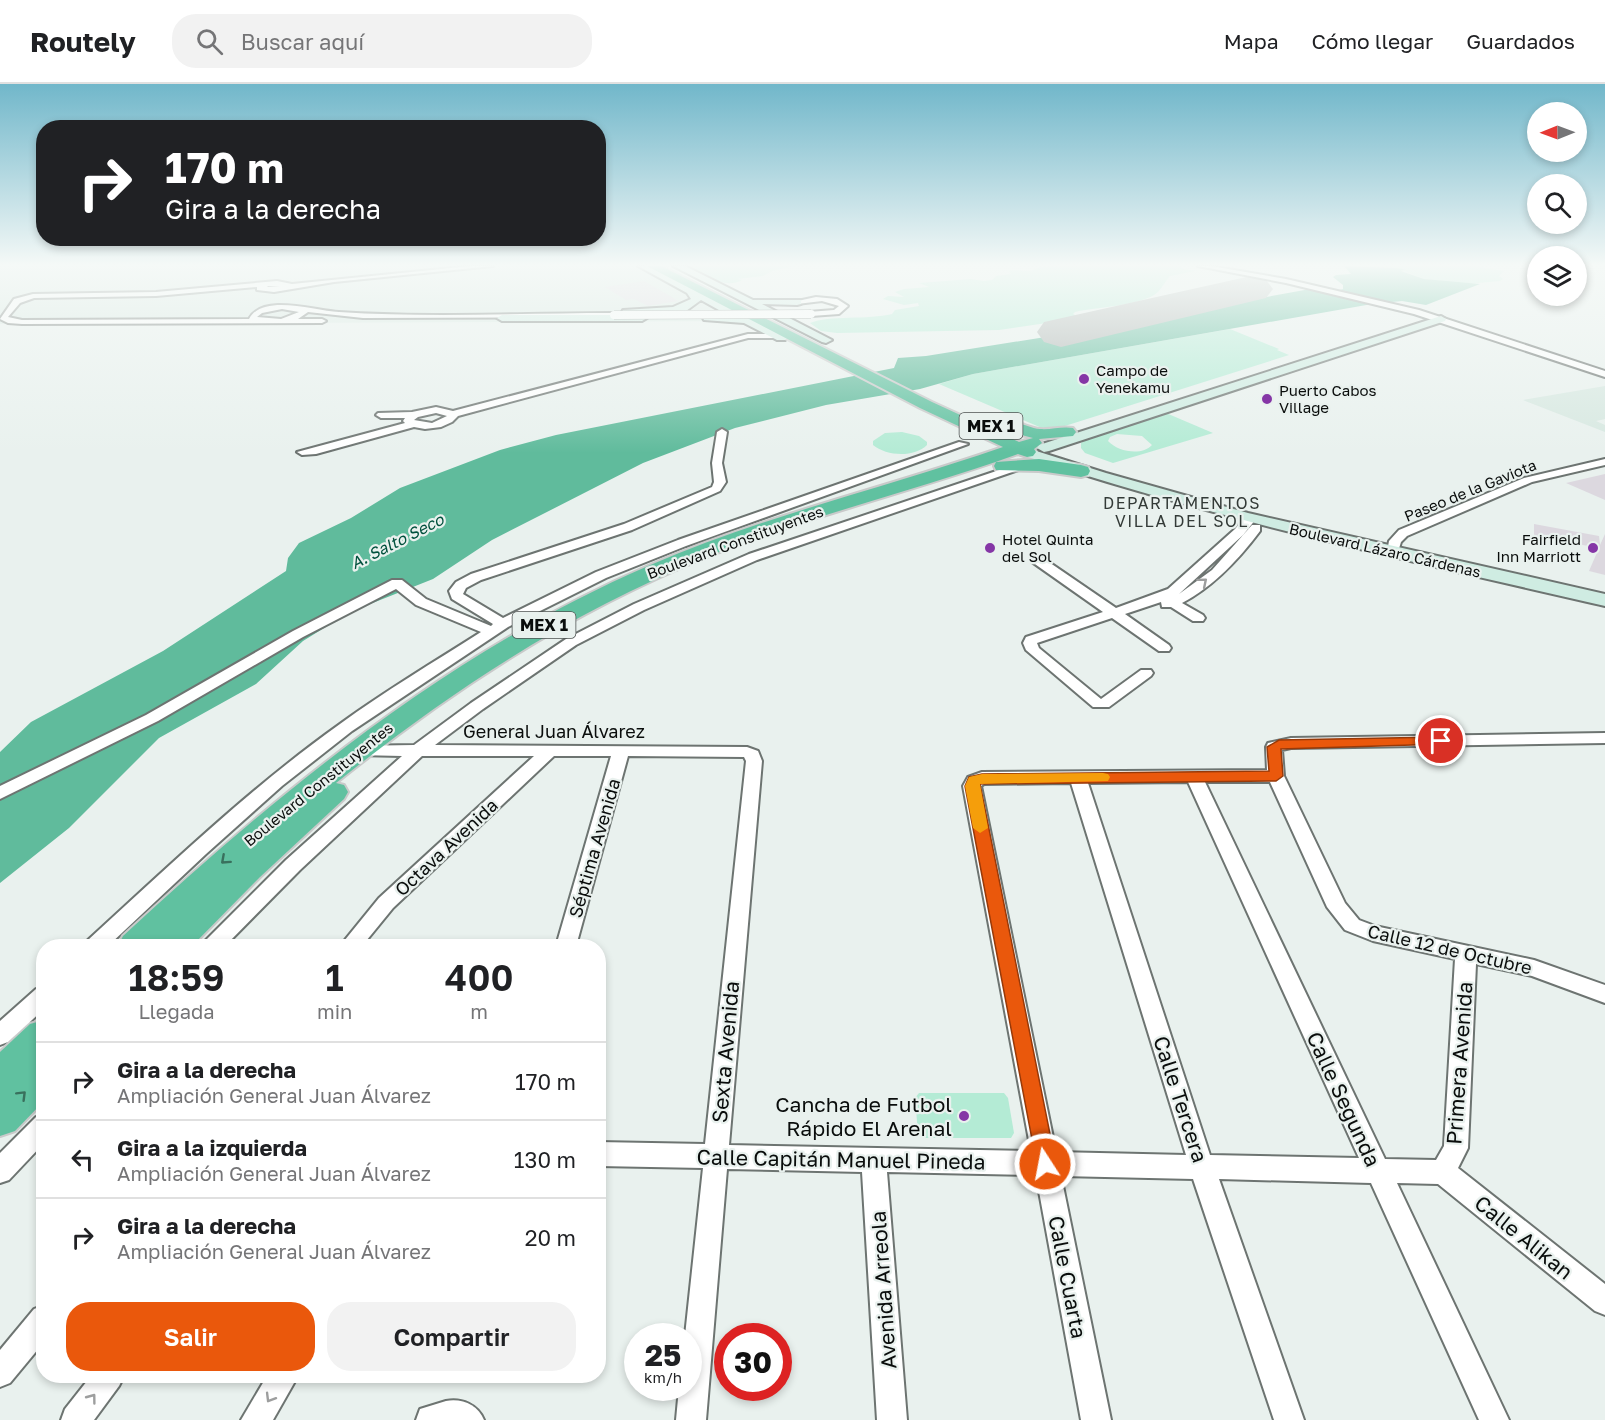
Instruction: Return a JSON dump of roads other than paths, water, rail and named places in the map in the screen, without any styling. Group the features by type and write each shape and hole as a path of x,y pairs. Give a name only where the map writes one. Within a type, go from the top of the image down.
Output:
{"highway":[{"name":"MEX 1","path":"782,328 807,344 841,353"},
{"name":"MEX 1","path":"793,328 934,406 981,437 992,446 991,454 978,457"},
{"path":"780,337 807,344"},
{"path":"780,337 884,398 953,435 978,457"},
{"path":"825,340 841,353"},
{"name":"MEX 1","path":"934,406 956,410 1029,448"},
{"name":"MEX 1","path":"934,406 1029,448"},
{"path":"996,417 1029,448 1082,471"},
{"path":"1029,448 1049,434 1073,435"},
{"name":"Boulevard Constituyentes","path":"142,939 246,841 370,750 470,670 552,620 657,570 792,519 978,457 1029,448"},
{"name":"Boulevard Constituyentes","path":"177,939 370,750 514,659 586,618 717,556 783,533 978,457"},
{"path":"0,1078 36,1044"},
{"path":"0,1117 36,1081"}],"main road":[{"path":"764,328 780,337"},
{"path":"803,328 825,340"},
{"name":"Boulevard Constituyentes","path":"1029,448 1400,328"},
{"path":"1073,435 1072,446 1085,458 1258,518"},
{"name":"Boulevard Lázaro Cárdenas","path":"1029,448 1258,518"},
{"name":"Boulevard Lázaro Cárdenas","path":"1082,471 1258,518 1394,547 1605,586"},
{"name":"Boulevard Lázaro Cárdenas","path":"1394,547 1605,600"}],"street":[{"path":"629,366 756,328"},
{"path":"1469,328 1605,374"},
{"path":"412,420 302,451 313,452 412,420 432,410 449,412 748,336 780,337"},
{"path":"378,417 412,420 429,426 443,424 452,419 449,412"},
{"path":"497,627 457,596 456,591 461,585 476,577 628,527 716,489 720,482 717,463 722,432"},
{"path":"220,939 293,865 417,751 477,706 563,648 639,607 716,572 1029,448"},
{"path":"103,939 199,849 276,782 346,728 497,627 601,575 682,543 978,457"},
{"name":"Paseo de la Gaviota","path":"1394,547 1403,533 1528,480 1605,462"},
{"path":"1146,674 1104,704 1098,704 1033,650 1118,616 1188,595 1230,559 1258,518"},
{"path":"1036,558 1164,648"},
{"path":"0,793 152,718 298,634 397,583 421,602 497,627"},
{"path":"1168,600 1198,618"},
{"path":"1078,777 1276,776 1274,747 1291,743 1605,738"},
{"name":"General Juan Álvarez","path":"370,750 548,753 621,750 747,752 752,755"},
{"name":"Séptima Avenida","path":"568,939 621,750"},
{"name":"Octava Avenida","path":"356,939 386,903 548,753"},
{"name":"Sexta Avenida","path":"691,1420 754,761 752,755"},
{"name":"Calle 12 de Octubre","path":"1276,776 1337,907 1352,925 1373,933 1534,968 1605,994"},
{"name":"Calle Cuarta","path":"1078,777 982,778 974,781 972,786 1096,1420"},
{"name":"Calle Tercera","path":"1078,777 1202,1167 1289,1420"},
{"name":"Calle Segunda","path":"1195,778 1494,1420"},
{"name":"Primera Avenida","path":"1443,1172 1456,1148 1466,952"},
{"path":"0,1035 36,1002"},
{"path":"0,1171 36,1133"},
{"name":"Calle Capitán Manuel Pineda","path":"606,1154 1443,1172"},
{"name":"Avenida Arreola","path":"874,1160 892,1420"},
{"name":"Calle Alikan","path":"1443,1172 1605,1301"},
{"path":"0,1373 36,1329"},
{"path":"76,1420 104,1383"},
{"path":"256,1420 279,1383"},
{"path":"431,1420 446,1414 464,1416 469,1420"}],"water":[{"name":"A. Salto Seco","path":"1095,328 1233,328 973,374 920,389 826,405 735,428 643,463 492,540 433,579 350,612 303,641 256,684 159,738 69,828 0,883 0,752 31,722 163,651 286,571 288,558 299,543 351,518 400,488 500,450 556,435 894,368 898,358 926,356"}],"place":[{"name":"Campo de Yenekamu","path":"1084,379"},
{"name":"Puerto Cabos Village","path":"1267,399"},
{"name":"Hotel Quinta del Sol","path":"990,548"},
{"name":"Fairfield Inn Marriott","path":"1593,548"},
{"name":"Cancha de Futbol Rápido El Arenal","path":"964,1116"}],"district":[{"name":"DEPARTAMENTOS VILLA DEL SOL","path":"1182,512"}]}
